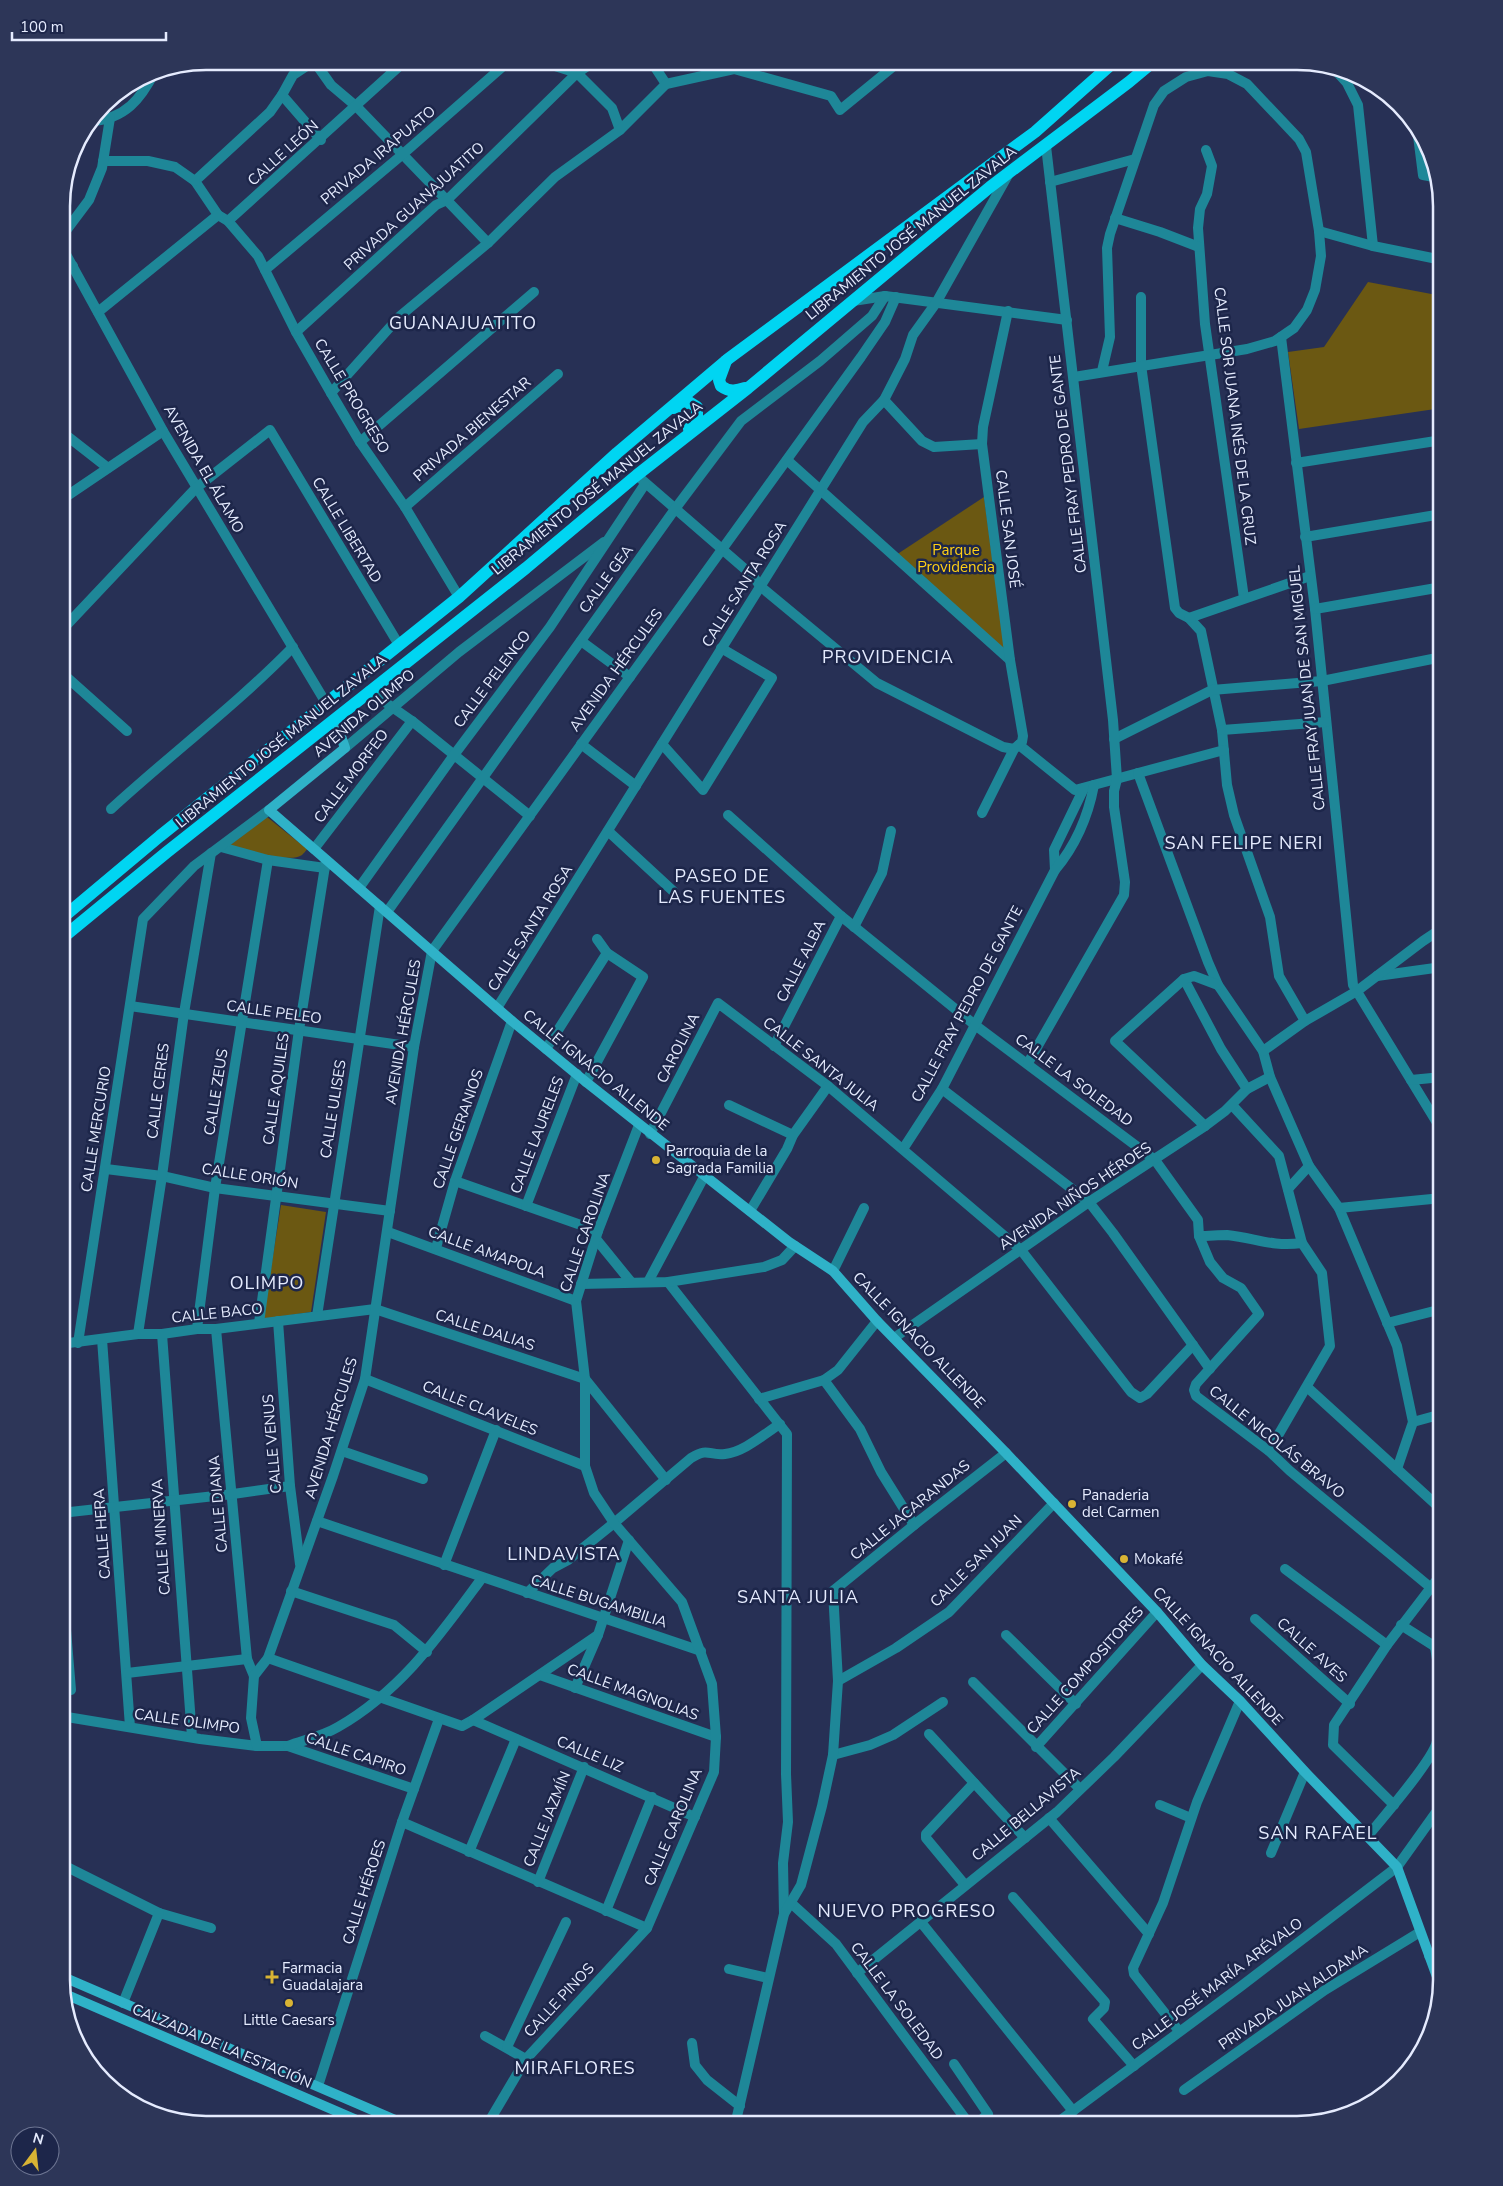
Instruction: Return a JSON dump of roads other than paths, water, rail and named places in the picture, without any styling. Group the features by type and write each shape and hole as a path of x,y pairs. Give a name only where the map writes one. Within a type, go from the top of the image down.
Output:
{"main road":[{"name":"LIBRAMIENTO JOSÉ MANUEL ZAVALA","path":"70,911 160,836 459,597 617,453 728,359 1035,132 1106,70"},
{"name":"LIBRAMIENTO JOSÉ MANUEL ZAVALA","path":"70,932 369,691 641,480 685,435 748,388 1009,173 1143,70"},
{"path":"728,359 719,380 721,386 726,390 734,391 748,388"},
{"path":"664,413 682,404 694,404 698,412 697,418 685,435"}],"street":[{"path":"195,180 270,112 293,75 300,70"},
{"path":"320,70 330,85 357,106 488,242"},
{"name":"CALLE LEÓN","path":"228,221 321,140 395,70"},
{"name":"PRIVADA IRAPUATO","path":"265,270 500,70"},
{"path":"567,70 577,73 612,108 620,130"},
{"name":"PRIVADA GUANAJUATITO","path":"296,332 436,205 447,200 582,70"},
{"path":"657,70 666,84"},
{"path":"331,393 400,316 488,242 555,177 620,130 666,84 717,70"},
{"path":"750,70 831,96 840,110 889,70"},
{"path":"1074,377 1247,349 1275,341 1294,328 1307,310 1315,290 1321,256 1320,231 1306,152 1299,139 1247,84 1228,74 1208,71 1186,77 1164,91 1154,105 1115,218 1107,248 1110,337 1102,371"},
{"path":"1342,77 1347,83 1358,105 1373,246"},
{"path":"101,120 110,118 130,106 144,93 148,83"},
{"path":"282,95 321,140"},
{"path":"70,225 89,200 103,161 110,118"},
{"name":"CALLE FRAY PEDRO DE GANTE","path":"1028,1063 1124,895 1125,882 1114,807 1114,791 1117,779 1114,739 1074,377 1046,146"},
{"path":"1419,147 1423,174 1429,176"},
{"name":"CALLE SOR JUANA INÉS DE LA CRUZ","path":"1206,150 1212,166 1208,194 1200,209 1199,247 1208,355 1244,598"},
{"path":"1050,182 1135,159"},
{"path":"98,312 218,215 195,180 176,167 148,161 103,161"},
{"name":"CALLE SANTA ROSA","path":"497,1008 820,491 864,422 884,400 905,359 913,335 936,303 1009,173"},
{"name":"CALLE PROGRESO","path":"218,215 228,221 258,256 296,332 331,393 360,442 405,507 459,597"},
{"path":"1115,218 1199,247"},
{"path":"1320,231 1373,246 1433,258"},
{"name":"AVENIDA EL ÁLAMO","path":"70,261 163,431 326,703"},
{"path":"360,442 534,292"},
{"path":"852,301 891,297 1067,320"},
{"name":"AVENIDA HÉRCULES","path":"254,1676 268,1658 342,1451 365,1378 414,1047 432,951 885,322 891,297"},
{"name":"CALLE GEA","path":"383,909 482,778 675,509 741,421 820,361 891,297"},
{"path":"1141,298 1141,365 1175,608 1179,613 1189,618 1202,632 1212,690 1222,730 1227,785 1234,815 1270,917 1279,976 1305,1021"},
{"name":"CALLE SAN JOSÉ","path":"1008,312 983,426 982,444 1010,660 1023,736 1017,747"},
{"name":"CALLE FRAY JUAN DE SAN MIGUEL","path":"1281,337 1315,609 1353,985 1433,1116"},
{"name":"PRIVADA BIENESTAR","path":"405,507 558,374"},
{"path":"884,400 922,441 934,447 982,444"},
{"name":"CALLE LIBERTAD","path":"196,488 270,430 399,646"},
{"path":"70,494 163,431"},
{"path":"70,438 108,468"},
{"path":"1296,463 1433,441"},
{"path":"787,460 1010,660"},
{"path":"641,480 753,576 760,586 877,683 1003,747 1017,747 1075,790 1224,750"},
{"name":"CALLE PELENCO","path":"358,888 550,627 610,537 641,480"},
{"path":"70,622 196,488"},
{"path":"1305,537 1433,516"},
{"name":"AVENIDA OLIMPO","path":"143,920 194,866 269,810 459,652 610,537"},
{"path":"1189,618 1310,576"},
{"path":"1315,609 1433,589"},
{"path":"581,641 630,677"},
{"path":"111,809 160,764 257,684 292,647"},
{"path":"662,744 703,790 772,678 721,648"},
{"path":"1114,739 1212,690 1322,681 1433,659"},
{"path":"70,679 127,731"},
{"path":"369,691 412,721 530,816"},
{"path":"335,719 345,748"},
{"name":"CALLE MORFEO","path":"314,849 412,721"},
{"path":"1222,730 1326,722"},
{"path":"582,744 636,786"},
{"path":"982,813 1017,747"},
{"path":"1138,773 1218,986 1263,1051 1270,1077 1310,1166 1339,1208 1397,1346 1413,1422 1397,1469"},
{"name":"CALLE FRAY PEDRO DE GANTE","path":"903,1150 942,1089 1055,870 1070,852 1090,810 1094,785"},
{"name":"CALLE FRAY PEDRO DE GANTE","path":"1055,870 1054,850 1084,788"},
{"name":"CALLE IGNACIO ALLENDE","path":"269,810 314,849 325,864 358,888 586,1082 795,1246 833,1271 894,1338 1157,1612 1202,1665 1240,1701 1305,1772 1397,1867 1433,1966"},
{"name":"CALLE LA SOLEDAD","path":"728,815 854,927 975,1024 1155,1160 1198,1220 1199,1236 1210,1262 1223,1278 1241,1288 1259,1314 1210,1369"},
{"path":"608,831 673,891"},
{"path":"854,927 882,873 891,831"},
{"path":"220,847 268,860 325,864"},
{"name":"CALLE CERES","path":"138,1334 184,1013 211,853"},
{"name":"CALLE ZEUS","path":"197,1329 215,1188 268,860"},
{"name":"CALLE AQUILES","path":"259,1323 299,1030 325,864"},
{"name":"CALLE ULISES","path":"317,1316 360,1039 383,909"},
{"name":"CALLE ALBA","path":"774,1046 841,916"},
{"name":"CALLE MERCURIO","path":"78,1343 143,920"},
{"path":"1263,1051 1305,1021 1357,991 1433,936"},
{"path":"586,1082 643,977 607,953 597,939"},
{"path":"546,1049 607,953"},
{"path":"1376,977 1433,968"},
{"path":"1205,1126 1115,1041 1184,980 1194,976 1218,986"},
{"path":"1184,980 1221,1049 1247,1089"},
{"name":"CALLE SANTA JULIA","path":"718,1003 828,1086 1021,1250 1131,1392 1140,1398 1147,1394 1193,1345"},
{"name":"CAROLINA","path":"650,1134 718,1003"},
{"name":"CALLE PELEO","path":"130,1006 414,1047"},
{"name":"CALLE GERANIOS","path":"436,1248 455,1181 512,1021"},
{"name":"CALLE LAURELES","path":"526,1206 577,1074"},
{"name":"AVENIDA NIÑOS HÉROES","path":"894,1338 1089,1202 1205,1126 1232,1105 1247,1089 1270,1077"},
{"path":"1411,1080 1433,1078"},
{"path":"750,1211 787,1149 793,1135 828,1086"},
{"name":"CALLE NICOLÁS BRAVO","path":"942,1089 1089,1202 1210,1369 1196,1384 1194,1390 1196,1396 1269,1451 1290,1471 1430,1587"},
{"path":"729,1105 793,1135"},
{"path":"1232,1105 1279,1156 1302,1244 1322,1272 1330,1346 1269,1451"},
{"name":"CALLE CAROLINA","path":"639,1125 597,1235 576,1301 585,1379 585,1466 594,1493 614,1523 682,1602 712,1684 716,1737 714,1772 647,1928"},
{"path":"1288,1189 1310,1166"},
{"name":"CALLE ORIÓN","path":"106,1169 162,1176 215,1188 276,1197 334,1202 390,1211"},
{"path":"648,1282 705,1175"},
{"path":"455,1181 526,1206 597,1235 632,1282"},
{"path":"1339,1208 1433,1199"},
{"path":"833,1271 864,1208"},
{"name":"CALLE AMAPOLA","path":"388,1232 436,1248 576,1301"},
{"path":"1199,1236 1228,1235 1285,1246 1302,1244"},
{"path":"581,1284 668,1282 764,1267 782,1260 795,1246"},
{"path":"668,1282 788,1434 786,1774 788,1822 783,1863 784,1914 744,2078 737,2116"},
{"name":"CALLE BACO","path":"70,1343 138,1334 162,1334 375,1310"},
{"name":"CALLE DALIAS","path":"375,1310 585,1379"},
{"path":"1387,1323 1433,1311"},
{"name":"CALLE VENUS","path":"278,1321 290,1486 300,1565"},
{"path":"759,1399 824,1380 838,1370 878,1321"},
{"name":"CALLE DIANA","path":"216,1328 247,1659 254,1676"},
{"name":"CALLE MINERVA","path":"162,1334 192,1737"},
{"name":"CALLE HERA","path":"102,1339 130,1727"},
{"name":"CALLE CLAVELES","path":"365,1378 585,1466"},
{"path":"585,1379 666,1480"},
{"path":"824,1380 860,1429 881,1472 914,1525"},
{"path":"1307,1387 1433,1502"},
{"path":"1413,1422 1433,1416"},
{"path":"527,1594 553,1568 568,1560 691,1458 702,1451 724,1454 738,1450 780,1424"},
{"path":"444,1565 496,1430"},
{"path":"342,1451 423,1479"},
{"name":"CALLE JACARANDAS","path":"838,1682 833,1591 1006,1453"},
{"path":"70,1512 290,1486"},
{"name":"CALLE SAN JUAN","path":"838,1682 896,1648 950,1612 1054,1504"},
{"name":"CALLE BUGAMBILIA","path":"317,1521 527,1594 604,1617 701,1650"},
{"path":"575,1688 598,1635 630,1540"},
{"path":"1285,1569 1386,1645"},
{"path":"288,1746 336,1728 381,1698 427,1652 482,1578"},
{"path":"1394,1805 1333,1745 1334,1726 1350,1704 1386,1645 1433,1584"},
{"path":"291,1591 394,1625 427,1652"},
{"name":"CALLE COMPOSITORES","path":"1036,1747 1157,1612"},
{"name":"CALLE AVES","path":"1255,1619 1350,1704"},
{"path":"1401,1625 1433,1646"},
{"path":"268,1658 462,1726 598,1635"},
{"path":"1006,1635 1076,1704"},
{"path":"127,1673 247,1659"},
{"name":"CALLE BELLAVISTA","path":"857,1973 1049,1818 1114,1757 1202,1665"},
{"name":"CALLE MAGNOLIAS","path":"540,1675 716,1737"},
{"path":"254,1676 252,1718 257,1746"},
{"path":"70,1678 71,1690"},
{"path":"784,1914 801,1885 822,1806 833,1755 838,1682"},
{"path":"973,1682 1080,1789"},
{"path":"1179,2032 1134,1974 1133,1968 1163,1903 1190,1818 1240,1701"},
{"path":"833,1755 870,1745 893,1735 943,1702"},
{"name":"CALLE OLIMPO","path":"70,1718 257,1746 288,1746"},
{"name":"CALLE HÉROES","path":"318,2086 402,1822 439,1719"},
{"name":"CALLE LIZ","path":"473,1720 695,1816"},
{"path":"929,1734 1025,1838"},
{"path":"469,1852 516,1739"},
{"name":"CALLE CAPIRO","path":"288,1746 414,1789"},
{"path":"1367,1836 1394,1805 1433,1751"},
{"name":"CALLE JAZMÍN","path":"538,1882 584,1767"},
{"path":"1271,1853 1305,1772"},
{"path":"965,1885 926,1838 926,1834 974,1783"},
{"path":"606,1911 652,1797"},
{"path":"1160,1805 1190,1818"},
{"name":"CALLE JOSÉ MARÍA ARÉVALO","path":"1066,2116 1397,1867 1433,1817"},
{"path":"1049,1818 1149,1934"},
{"path":"402,1822 647,1928"},
{"path":"70,1868 159,1912 212,1928"},
{"path":"1013,1897 1105,2002 1104,2008 1093,2019 1134,2066"},
{"name":"CALLE LA SOLEDAD","path":"791,1902 836,1944 963,2116"},
{"path":"123,2003 159,1912"},
{"path":"920,1921 1073,2111"},
{"path":"507,2047 566,1922"},
{"name":"CALLE PINOS","path":"492,2116 526,2059 647,1928"},
{"name":"PRIVADA JUAN ALDAMA","path":"1184,2090 1326,1990 1420,1932"},
{"path":"729,1969 768,1978"},
{"name":"CALZADA DE LA ESTACIÓN","path":"70,1980 388,2116"},
{"name":"CALZADA DE LA ESTACIÓN","path":"71,1997 347,2116"},
{"path":"485,2036 526,2059"},
{"path":"692,2043 695,2065 707,2080 740,2106"},
{"path":"954,2064 988,2114 986,2116"}],"place":[{"name":"Parroquia de la Sagrada Familia","path":"656,1160"},
{"name":"Panaderia del Carmen","path":"1072,1504"},
{"name":"Mokafé","path":"1124,1559"},
{"name":"Farmacia Guadalajara","path":"272,1977"},
{"name":"Little Caesars","path":"289,2003"}],"district":[{"name":"GUANAJUATITO","path":"463,323"},
{"name":"PROVIDENCIA","path":"888,657"},
{"name":"SAN FELIPE NERI","path":"1244,843"},
{"name":"PASEO DE LAS FUENTES","path":"722,886"},
{"name":"OLIMPO","path":"267,1283"},
{"name":"LINDAVISTA","path":"564,1554"},
{"name":"SANTA JULIA","path":"798,1597"},
{"name":"SAN RAFAEL","path":"1318,1833"},
{"name":"NUEVO PROGRESO","path":"907,1911"},
{"name":"MIRAFLORES","path":"575,2068"}],"park label":[{"name":"Parque Providencia","path":"956,558"}]}
